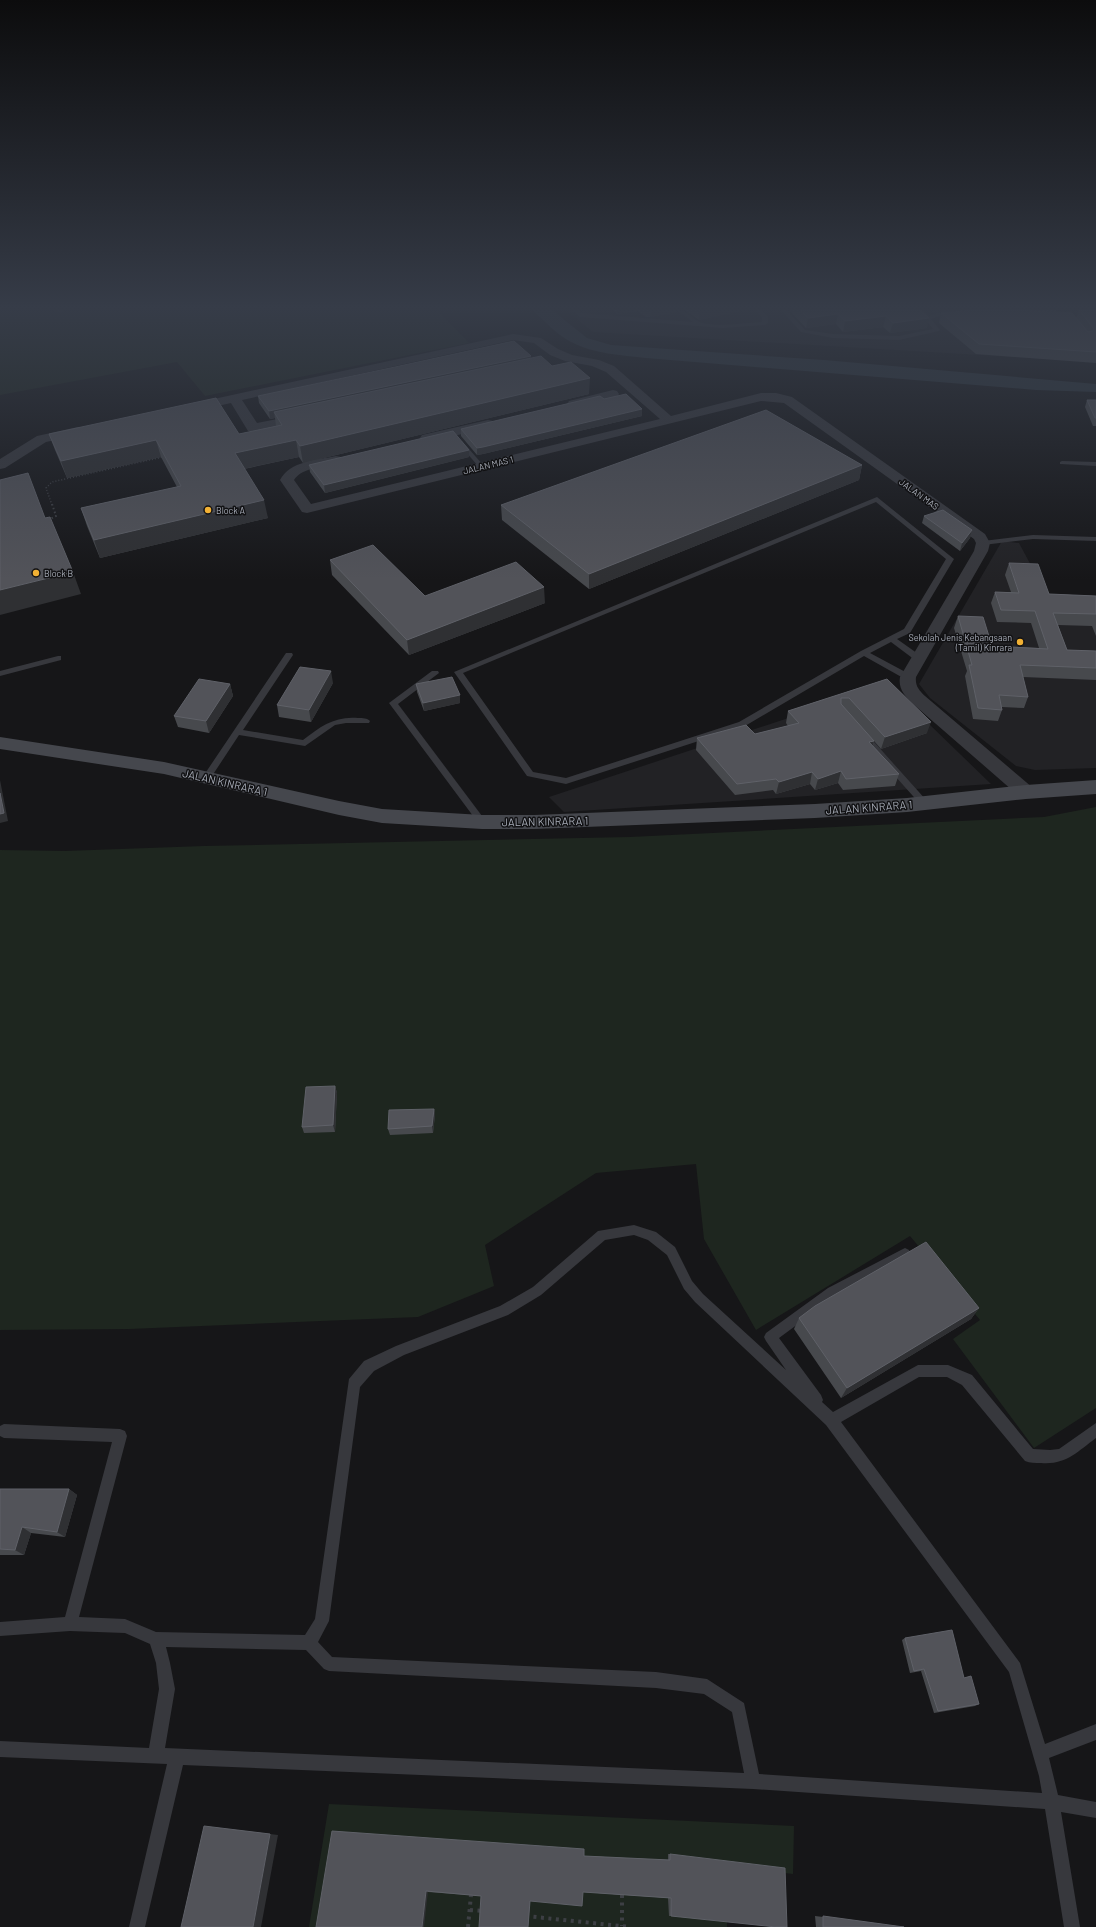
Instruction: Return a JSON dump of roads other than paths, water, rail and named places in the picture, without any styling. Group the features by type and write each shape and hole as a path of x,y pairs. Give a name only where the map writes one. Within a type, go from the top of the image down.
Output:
{"street":[{"path":"181,410 230,400"},
{"path":"236,400 254,428 316,415"},
{"path":"560,407 589,400"},
{"path":"645,400 669,421"},
{"name":"JALAN MAS","path":"669,421 749,400"},
{"name":"JALAN MAS","path":"788,400 975,534 983,543"},
{"path":"414,441 498,421"},
{"name":"JALAN MAS 1","path":"346,458 300,469 290,473 287,480 307,509 669,421"},
{"path":"0,465 42,438 88,429"},
{"path":"983,543 981,551 908,677 907,688 1026,792"},
{"name":"JALAN KINRARA 1","path":"0,743 207,777 375,815 482,822 534,822 771,814 924,803 1026,792 1096,787"}],"lane":[{"path":"453,432 481,466"},
{"path":"1062,463 1096,464"},
{"path":"877,499 950,559 907,631 891,639 864,653 742,724 566,781 530,774 458,672 877,499"},
{"path":"983,543 1033,537 1096,539"},
{"path":"891,639 918,658"},
{"path":"864,653 908,677"},
{"path":"207,777 289,655"},
{"path":"0,674 58,658"},
{"path":"435,673 393,703 482,822"},
{"path":"237,732 305,743 329,723 346,719 366,721"},
{"path":"857,729 924,803"},
{"path":"309,1643 322,1621 354,1384 369,1366 401,1350 511,1307 537,1291 602,1235 634,1230 652,1236 671,1250 688,1285 699,1298 831,1420"},
{"path":"905,1254 832,1292 770,1337 1015,1668 1041,1753 1052,1802 1072,1927"},
{"path":"831,1420 918,1371 948,1371 967,1380 1030,1456 1050,1457 1062,1454 1096,1430"},
{"path":"4,1431 120,1436 70,1624"},
{"path":"0,1629 70,1624 125,1626 156,1639 309,1643 329,1664 656,1680 707,1688 739,1708 753,1781"},
{"path":"156,1639 163,1663 167,1689 156,1755"},
{"path":"1041,1753 1096,1732"},
{"path":"0,1749 753,1781 1052,1802 1096,1810"},
{"path":"137,1927 178,1756"}],"place":[{"name":"Block A","path":"208,510"},
{"name":"Block B","path":"36,573"},
{"name":"Sekolah Jenis Kebangsaan (Tamil) Kinrara","path":"1020,642"}]}
